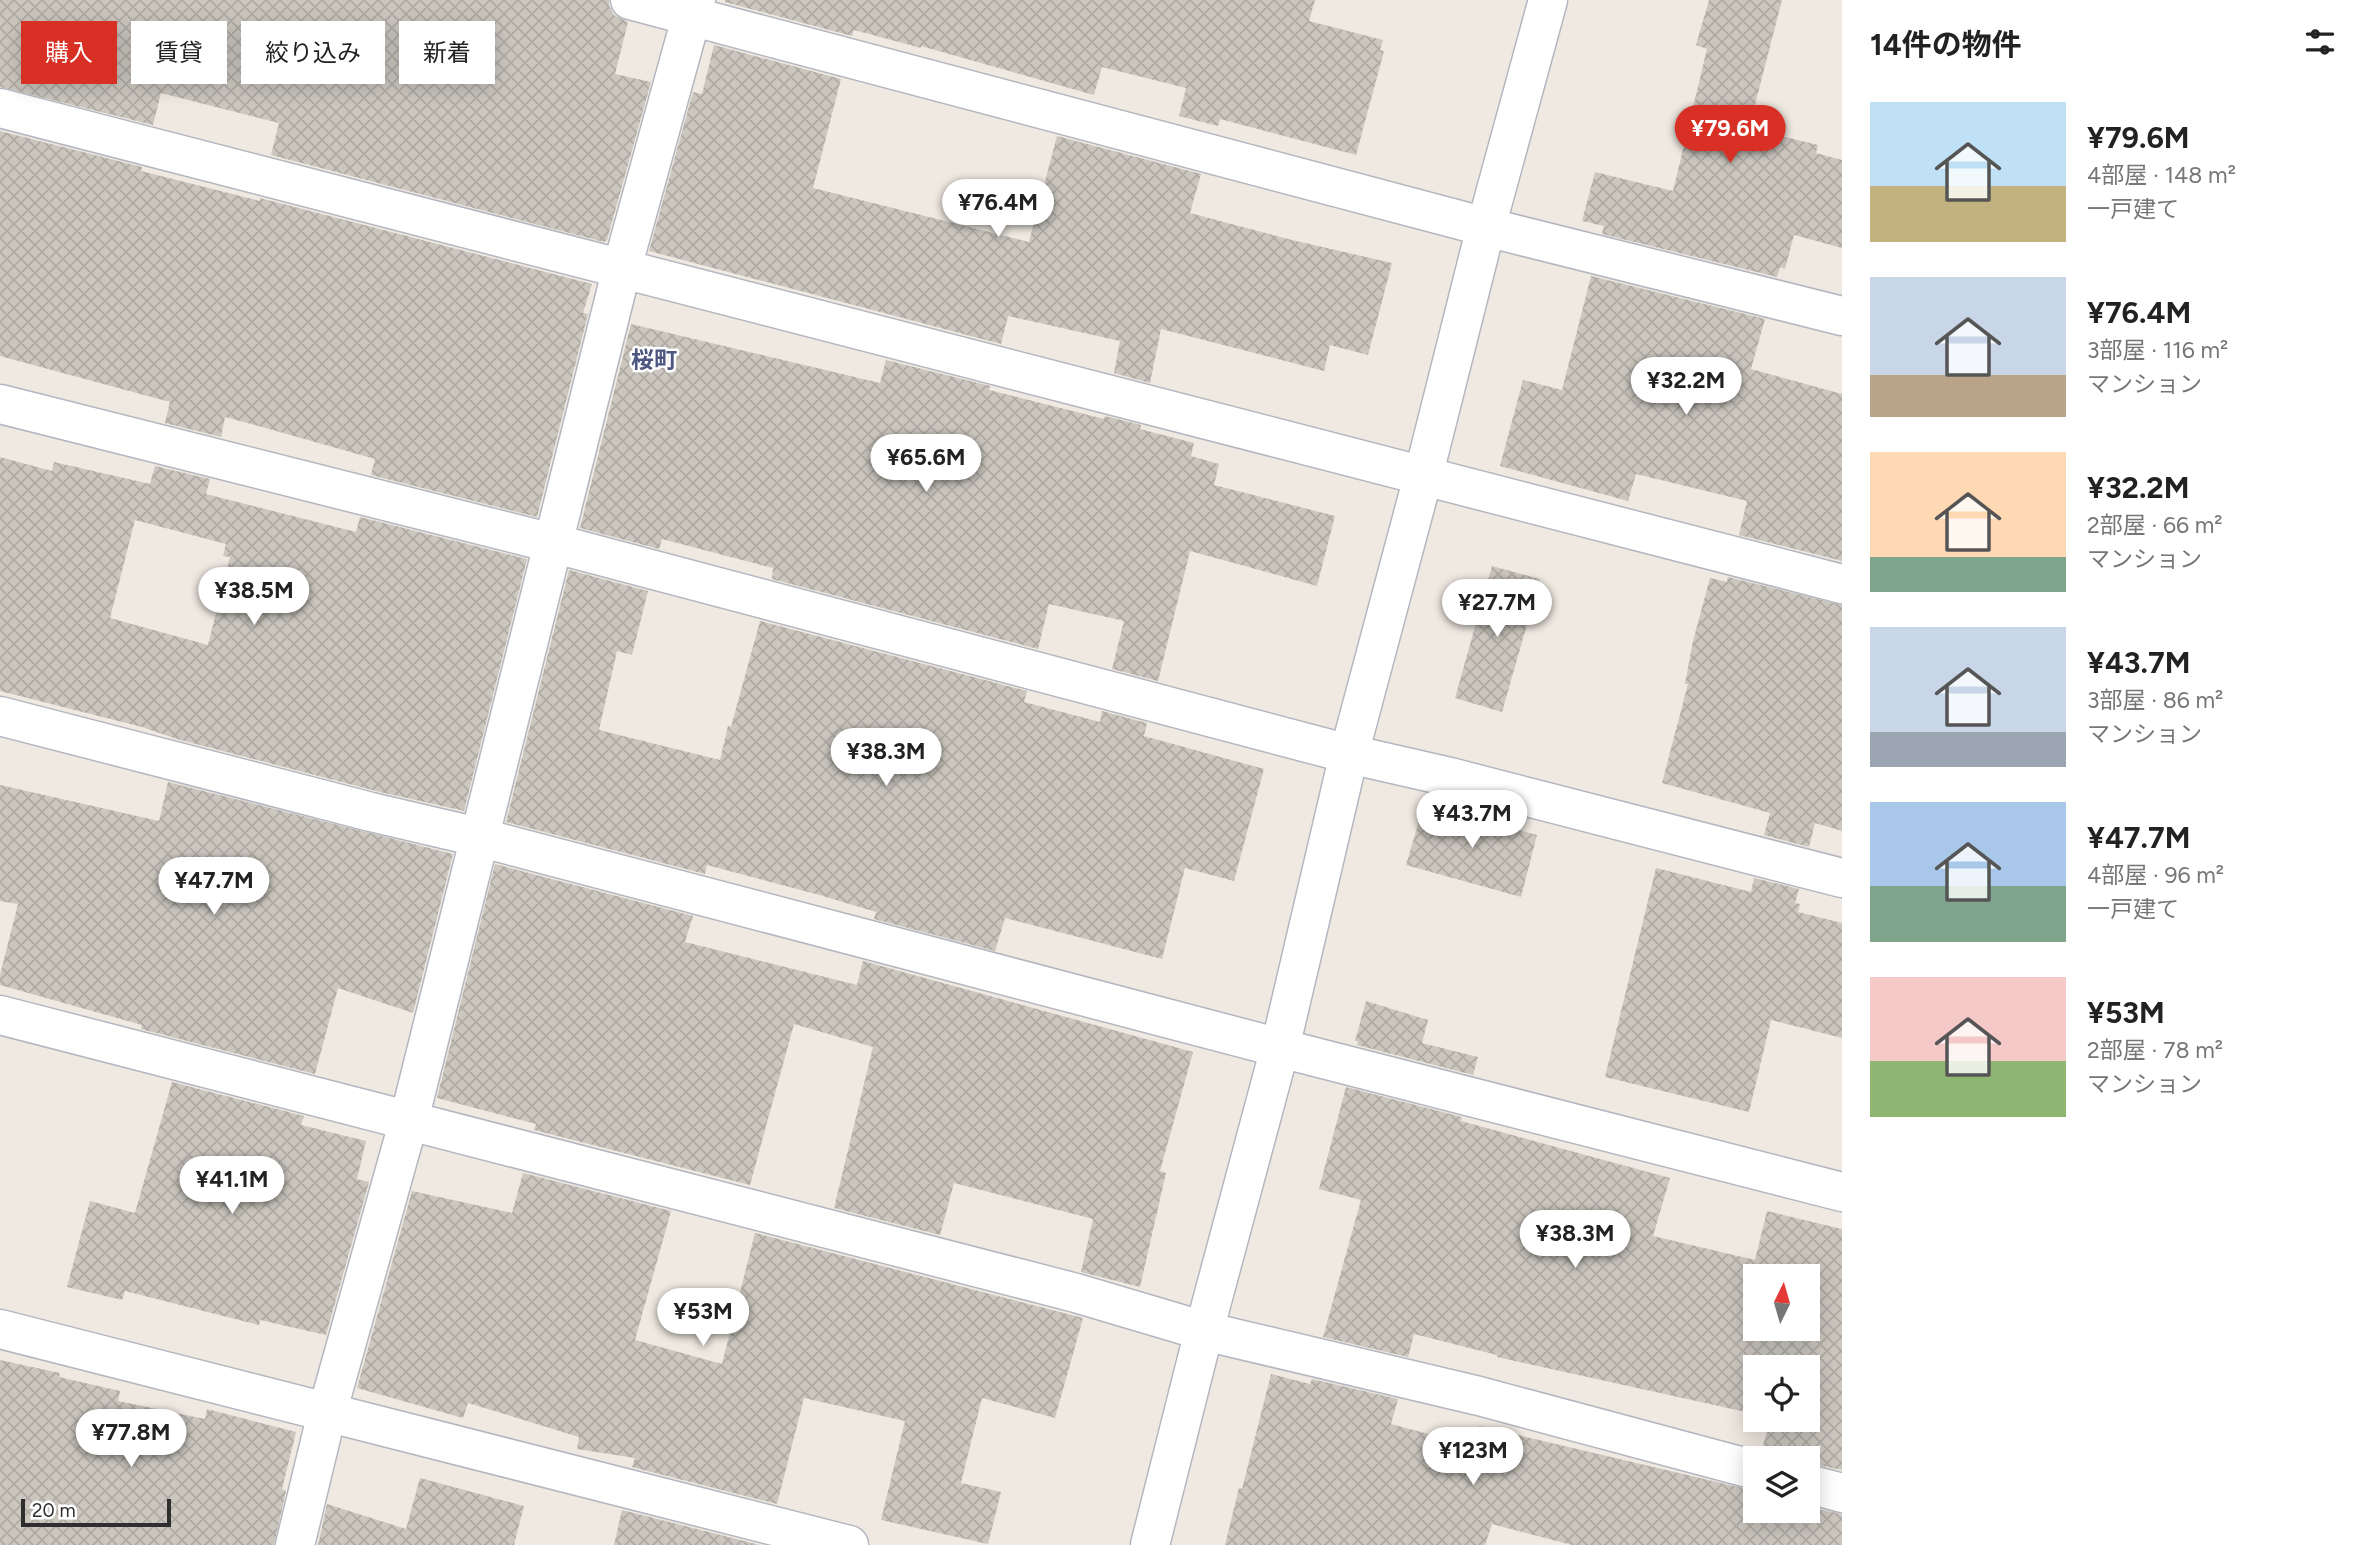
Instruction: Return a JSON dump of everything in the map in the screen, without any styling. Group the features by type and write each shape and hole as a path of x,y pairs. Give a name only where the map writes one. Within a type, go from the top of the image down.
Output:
{"street":[{"path":"630,0 694,8 1486,227 1842,316"},
{"path":"1150,1545 1203,1331 1280,1048 1349,754 1548,0"},
{"path":"295,1545 327,1413 409,1120 622,268 694,8"},
{"path":"0,108 1842,584"},
{"path":"0,404 552,543 1349,754 1450,777 1842,878"},
{"path":"0,716 478,837 1280,1048 1842,1192"},
{"path":"0,1015 1076,1293 1203,1331 1479,1396 1743,1467"},
{"path":"0,1329 849,1545"},
{"path":"1820,1487 1842,1493"}],"building":[{"path":"0,0 609,0 614,15 628,22 615,74 651,82 607,240 604,242 271,155 279,123 161,93 153,125 0,87"},
{"path":"725,0 1315,0 1309,21 1383,40 1380,50 1384,51 1356,155 1220,119 1218,126 1179,116 1186,88 1102,67 1094,95 921,46 854,30 852,36"},
{"path":"1709,0 1782,0 1749,128 1818,145 1816,153 1842,160 1842,248 1794,235 1785,269 1780,267 1777,277 1602,234 1604,226 1582,221 1595,172 1673,191 1707,49 1696,45"},
{"path":"714,45 841,79 813,188 1029,242 1057,136 1201,174 1190,213 1392,263 1368,355 1330,345 1324,371 1161,329 1150,383 1114,373 1120,341 1008,316 1001,344 649,251 693,92 702,94"},
{"path":"0,131 142,167 141,171 260,201 260,198 592,284 583,313 588,314 537,517 371,475 375,459 225,417 221,437 165,423 170,402 0,356"},
{"path":"1591,276 1765,319 1751,369 1842,394 1842,561 1739,535 1747,501 1636,474 1628,501 1500,466 1523,380 1562,390"},
{"path":"631,324 880,383 886,360 990,386 989,390 1104,419 1105,416 1141,425 1140,429 1194,443 1191,456 1219,464 1214,485 1335,516 1317,586 1190,551 1158,681 1112,669 1124,621 1049,604 1038,649 772,579 773,568 662,539 659,549 580,528"},
{"path":"0,457 52,471 54,462 150,484 155,466 210,479 206,494 356,532 360,517 527,559 464,811 376,791 0,691","holes":["135,520 226,544 223,556 230,557 208,645 110,618"]},
{"path":"1492,566 1540,579 1502,712 1455,698"},
{"path":"569,570 648,591 632,655 617,651 599,730 720,760 760,621 1027,691 1024,702 1100,722 1102,711 1147,723 1144,736 1264,769 1234,881 1185,868 1162,959 1005,918 995,951 874,919 876,912 707,865 705,874 506,822"},
{"path":"1728,577 1842,605 1842,831 1815,823 1809,847 1764,835 1770,813 1662,783 1688,684 1685,684 1693,641 1710,578 1727,582"},
{"path":"168,782 453,854 413,1013 338,988 315,1074 141,1029 142,1025 0,985 0,975 18,904 0,901 0,785 159,821"},
{"path":"1424,804 1537,835 1521,897 1406,865"},
{"path":"495,864 693,916 685,942 857,985 863,961 1193,1052 1160,1171 1166,1173 1140,1287 1081,1272 1093,1219 954,1183 940,1235 834,1208 873,1047 794,1024 750,1185 534,1130 536,1124 437,1098"},
{"path":"1656,868 1751,892 1754,878 1799,889 1795,903 1800,904 1798,912 1842,923 1842,1038 1771,1020 1749,1112 1605,1077"},
{"path":"1366,1001 1428,1020 1422,1043 1478,1057 1473,1075 1357,1045 1358,1041 1355,1041"},
{"path":"172,1082 304,1116 301,1125 366,1141 357,1179 369,1182 326,1335 260,1320 259,1325 125,1291 122,1300 67,1287 90,1201 135,1213"},
{"path":"1346,1087 1462,1117 1461,1121 1670,1178 1653,1236 1755,1260 1767,1211 1842,1229 1842,1470 1820,1465 1820,1446 1763,1446 1767,1432 1820,1432 1820,1355 1743,1355 1743,1411 1497,1357 1414,1334 1408,1357 1323,1337 1361,1200 1319,1189"},
{"path":"523,1173 671,1211 635,1340 722,1364 755,1233 1083,1318 1055,1418 982,1398 961,1483 1001,1492 988,1544 881,1520 905,1421 804,1398 777,1504 632,1467 635,1458 577,1449 579,1437 468,1403 463,1418 357,1388 412,1191 512,1213"},
{"path":"0,1360 60,1373 59,1377 120,1391 118,1401 205,1419 207,1409 296,1432 282,1489 286,1491 274,1545 0,1545"},
{"path":"1271,1374 1310,1384 1312,1379 1398,1399 1391,1424 1474,1446 1479,1426 1743,1488 1743,1523 1820,1523 1820,1509 1842,1514 1842,1545 1572,1545 1492,1524 1485,1545 1225,1545 1239,1488 1242,1489"},
{"path":"420,1478 524,1506 514,1545 318,1545 327,1504 406,1529"},
{"path":"622,1510 760,1545 614,1545"}],"district":[{"name":"桜町","path":"654,360"}]}
